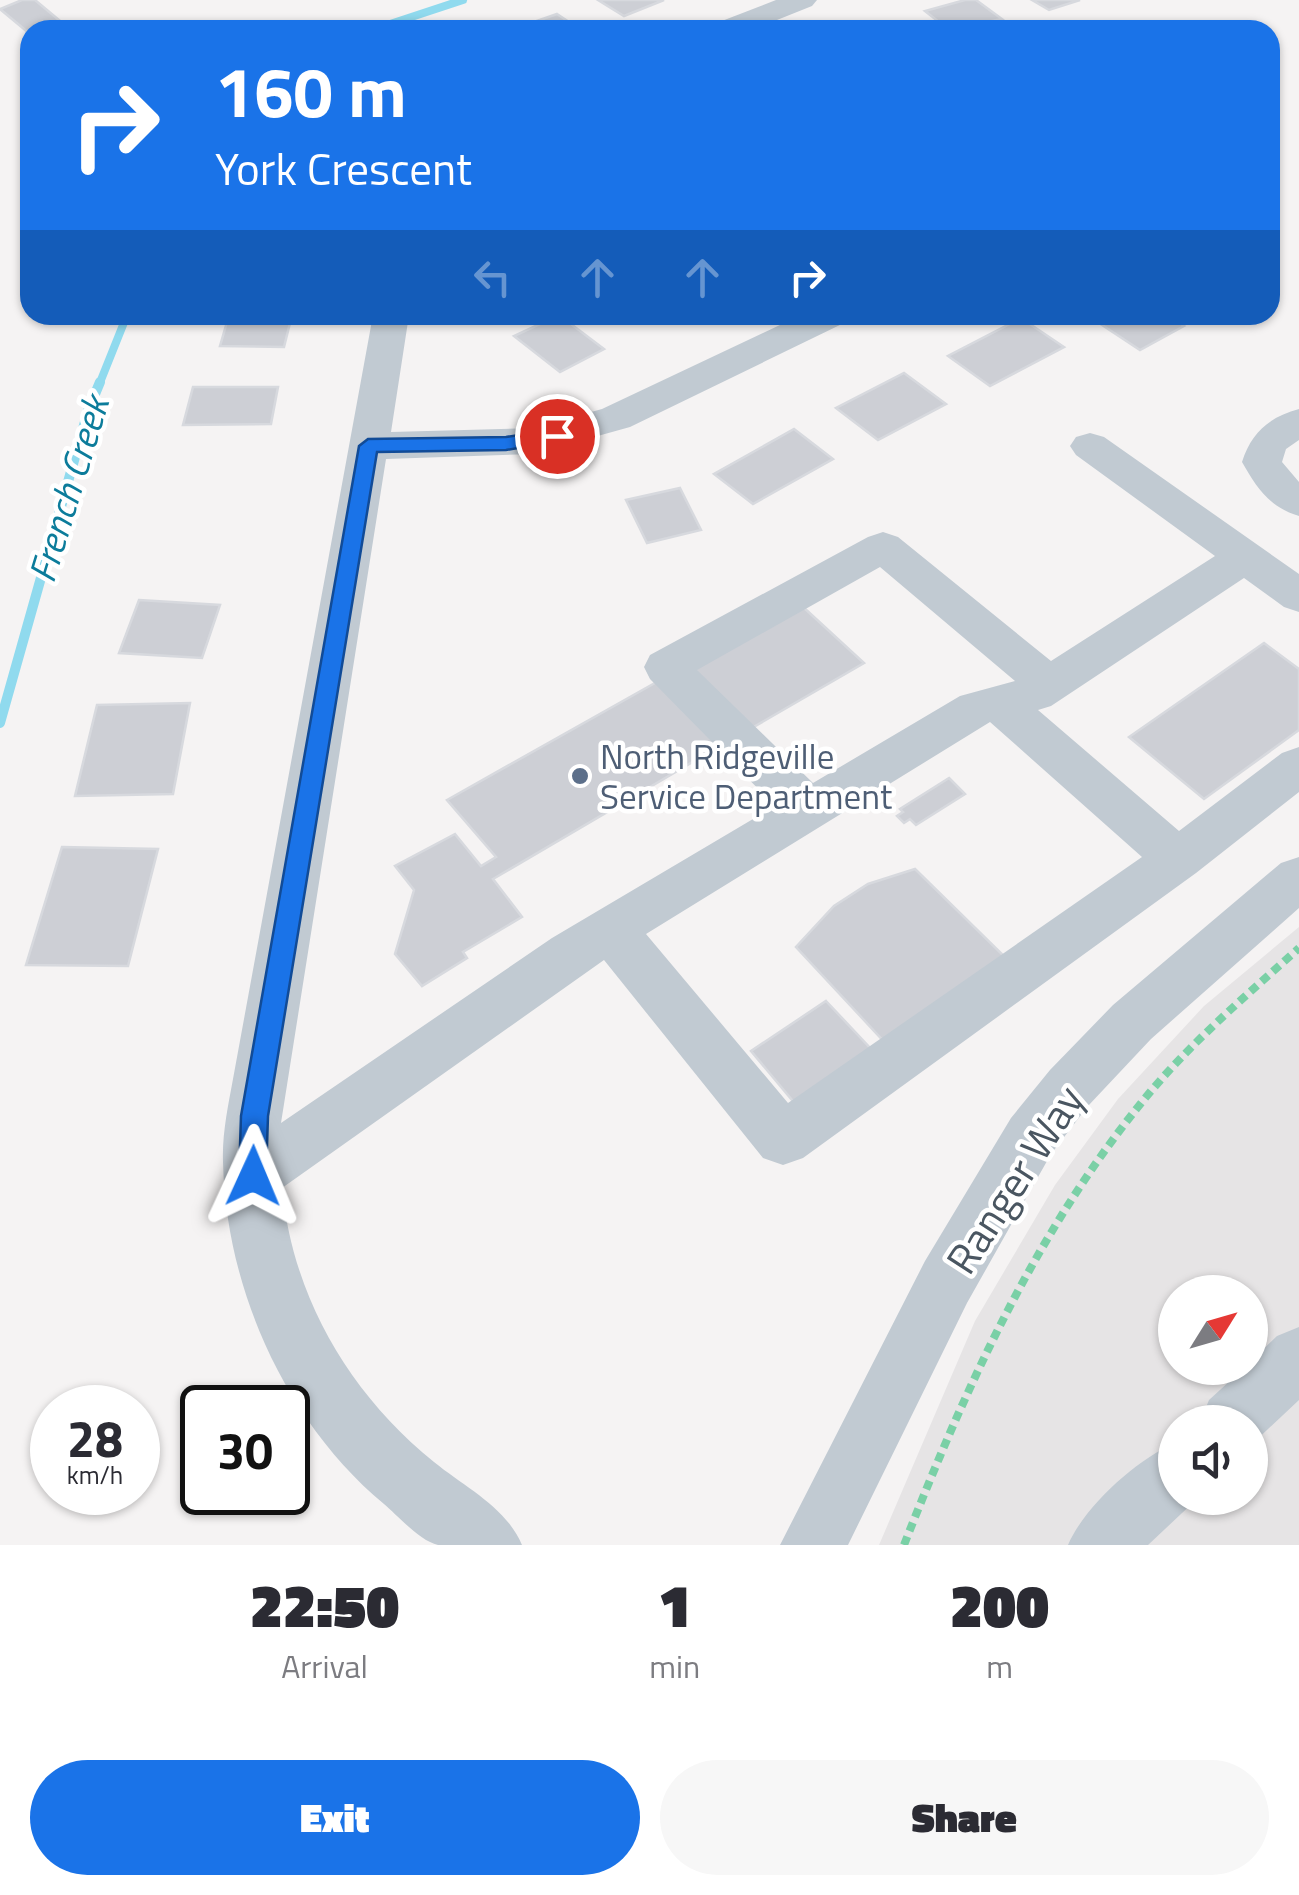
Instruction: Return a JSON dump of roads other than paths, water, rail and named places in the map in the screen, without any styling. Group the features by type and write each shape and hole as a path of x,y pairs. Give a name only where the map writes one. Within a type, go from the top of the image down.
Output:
{"street":[{"path":"751,20 802,0"},
{"path":"389,325 254,1116 253,1176 260,1225 280,1296 322,1385 350,1426 388,1464 488,1545"},
{"path":"368,446 506,444 580,430 616,418 811,325"},
{"path":"1299,422 1268,442 1262,462 1277,487 1299,502"},
{"path":"1090,446 1299,596"},
{"path":"809,808 666,667 883,547 1049,684"},
{"path":"253,1176 610,929 976,708 1035,694 1245,557"},
{"path":"999,703 1178,858"},
{"path":"610,929 783,1139 1178,858 1299,766"},
{"name":"Ranger Way","path":"812,1545 938,1298 1031,1136 1069,1088 1132,1022 1299,878"},
{"path":"1248,1405 1299,1358"},
{"path":"1101,1545 1158,1491"}],"waterway":[{"name":"French Creek","path":"402,20 463,0"},
{"name":"French Creek","path":"99,385 123,325"},
{"name":"French Creek","path":"0,723 88,411 100,382"}],"place":[{"name":"North Ridgeville Service Department","path":"580,776"}]}
